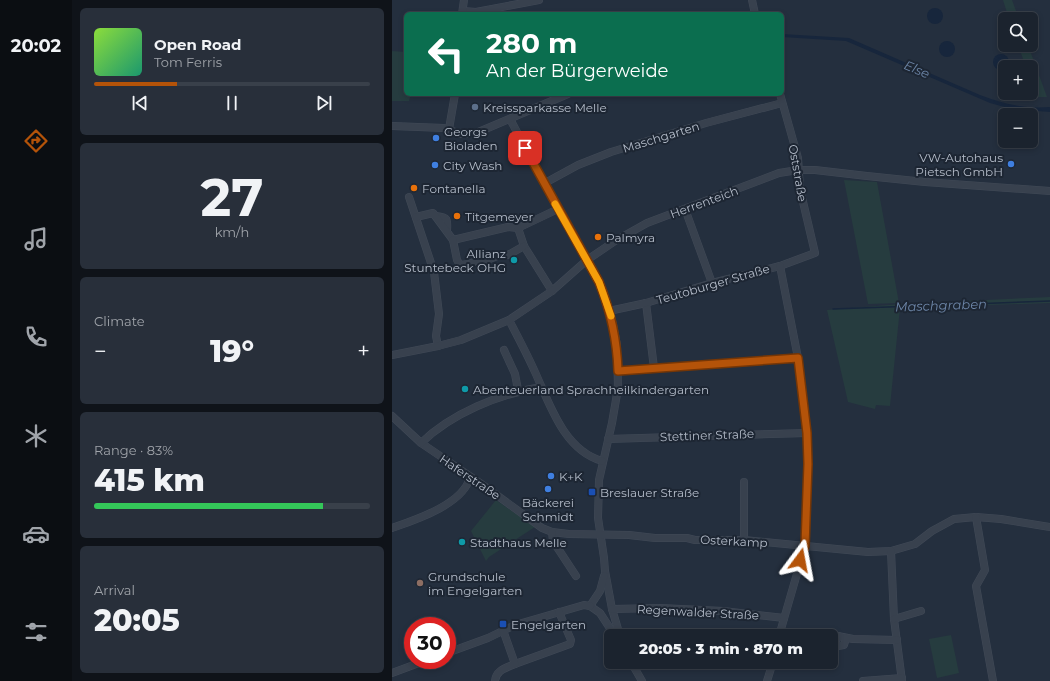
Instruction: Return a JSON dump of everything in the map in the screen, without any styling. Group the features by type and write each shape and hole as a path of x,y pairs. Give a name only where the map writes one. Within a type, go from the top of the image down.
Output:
{"street":[{"path":"464,0 462,12 476,12 539,0"},
{"path":"752,0 755,12"},
{"path":"447,129 455,96"},
{"path":"392,126 447,129 461,134 476,133 563,96"},
{"name":"Oststraße","path":"780,96 798,158 800,189 815,254"},
{"name":"Maschgarten","path":"545,183 578,165 611,152 706,123 782,103"},
{"path":"510,119 599,282 609,312 617,345 617,396 602,462 598,492 598,518 605,571 612,608 618,629"},
{"name":"Herrenteich","path":"392,355 461,340 508,320 552,291 587,260 615,241 647,223 779,173 798,170 816,170 925,182 1050,191"},
{"path":"409,197 434,272 439,314 436,336 438,346"},
{"path":"453,240 508,227 518,228 558,209"},
{"path":"685,209 712,283"},
{"path":"417,220 433,213 436,216 453,240 457,260 460,265 469,264 479,260 487,260 500,255 508,255 524,246"},
{"path":"518,228 524,246 552,291"},
{"name":"Teutoburger Straße","path":"609,312 646,303 712,283 780,266 815,254"},
{"path":"780,266 798,358 807,433 805,546 781,629"},
{"path":"646,303 654,368"},
{"path":"508,320 525,349 541,387 568,437 584,454 602,462"},
{"path":"504,350 515,374 518,390"},
{"path":"618,371 798,358"},
{"path":"421,443 434,431 459,415 484,403 518,390 541,387"},
{"name":"Haferstraße","path":"392,416 421,443 542,528 552,532 569,534 601,534"},
{"name":"Stettiner Straße","path":"608,439 807,433"},
{"path":"392,528 420,518 458,497 469,481 470,477"},
{"path":"744,482 744,540"},
{"path":"976,517 985,570 976,586 994,681"},
{"name":"Osterkamp","path":"601,534 655,538 664,537 744,540 868,552 891,551 915,544 932,531 954,519 976,517 1001,518 1050,527"},
{"path":"552,532 553,541 576,576"},
{"path":"863,681 902,680 894,619 891,551"},
{"path":"590,606 600,590 604,580 605,571"},
{"path":"456,650 488,638 515,625 584,606 590,606 600,613 610,629"},
{"name":"Regenwalder Straße","path":"612,608 660,608 723,611 784,618"},
{"path":"894,619 921,611"},
{"path":"495,681 498,672 570,644 571,640 559,612"},
{"path":"503,630 516,664"},
{"path":"846,638 897,640"},
{"path":"392,673 404,669"},
{"path":"632,681 641,679 635,669"},
{"path":"767,681 771,669"}],"green space":[{"path":"1003,0 1012,0 1016,12 1007,12"},
{"path":"392,51 404,52 404,96 410,96 409,101 392,101"},
{"path":"1021,52 1031,52 1033,60 1023,60"},
{"path":"1038,72 1047,97 1038,97"},
{"path":"844,180 877,182 899,303 868,304"},
{"path":"1050,297 1050,303 900,308 890,406 876,405 875,409 848,402 827,310 901,304"},
{"path":"496,500 535,527 489,557 486,561 471,531"},
{"path":"951,635 959,673 937,678 929,639"}],"water":[{"path":"935,8 942,13 943,16 938,23 935,24 928,19 927,16 932,9"},
{"name":"Else","path":"784,34 849,38 980,95 1014,105 1050,107 1050,112 1038,111 1038,108 1008,108 990,103 846,41 784,37"},
{"path":"947,41 954,46 955,49 950,56 947,57 940,52 939,49 944,42"},
{"path":"1001,54 1008,59 998,60 998,69 993,62 998,55"}],"waterway":[{"name":"Maschgraben","path":"833,309 1050,301"}],"slow traffic":[{"path":"555,204 599,282 611,316"}],"place":[{"name":"Kreissparkasse Melle","path":"475,107"},
{"name":"Georgs Bioladen","path":"436,138"},
{"name":"VW-Autohaus Pietsch GmbH","path":"1011,164"},
{"name":"City Wash","path":"435,165"},
{"name":"Fontanella","path":"414,188"},
{"name":"Titgemeyer","path":"457,216"},
{"name":"Palmyra","path":"598,237"},
{"name":"Allianz Stuntebeck OHG","path":"514,260"},
{"name":"Abenteuerland Sprachheilkindergarten","path":"465,389"},
{"name":"K+K","path":"551,476"},
{"name":"Bäckerei Schmidt","path":"548,489"},
{"name":"Breslauer Straße","path":"592,492"},
{"name":"Stadthaus Melle","path":"462,542"},
{"name":"Grundschule im Engelgarten","path":"420,583"},
{"name":"Engelgarten","path":"503,624"}],"route":[{"path":"525,148 599,282 613,324 617,345 618,371 798,358 807,433 808,464 805,546 800,560"}]}
